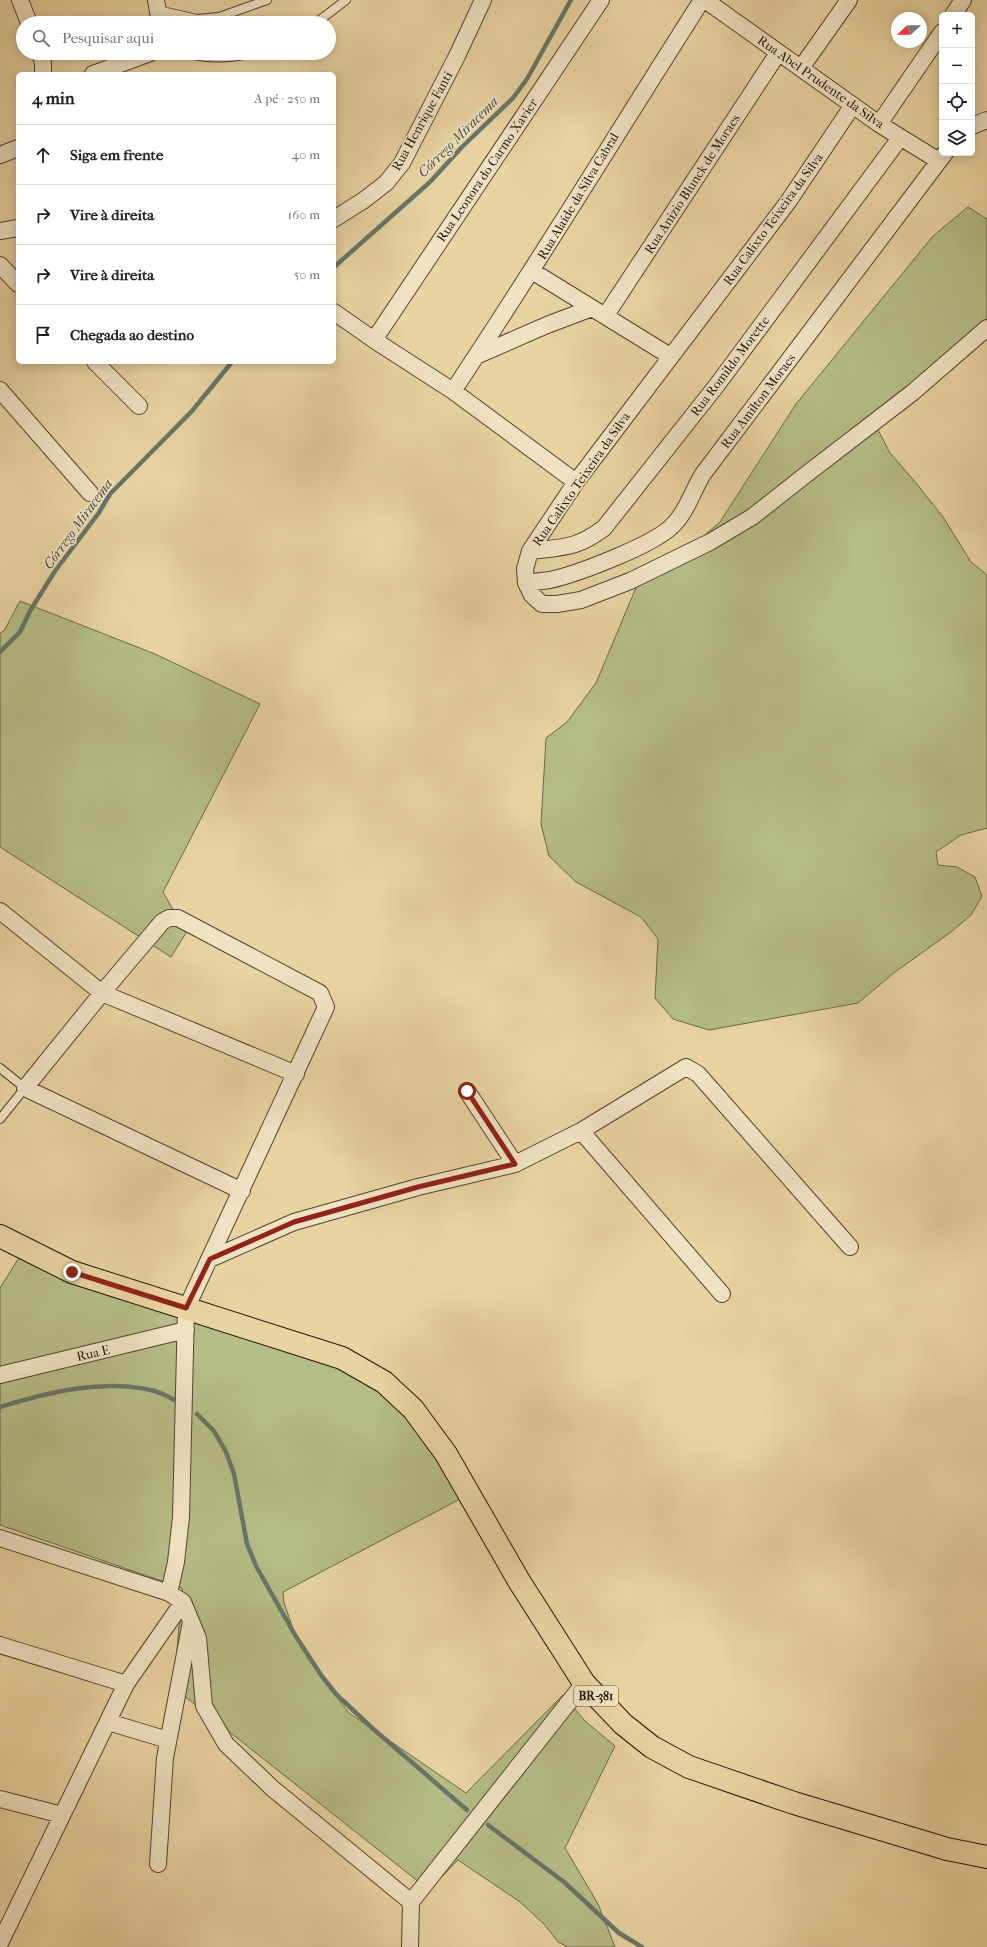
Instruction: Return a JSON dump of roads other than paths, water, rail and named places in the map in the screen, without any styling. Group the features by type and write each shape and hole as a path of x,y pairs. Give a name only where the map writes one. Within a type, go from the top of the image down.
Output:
{"main road":[{"name":"BR-381","path":"0,1236 72,1272 342,1358 384,1382 413,1408 446,1454 519,1581 584,1683 623,1724 652,1747 689,1767 794,1803 947,1849 987,1857"}],"street":[{"path":"20,0 26,16"},
{"name":"Rua Henrique Fanti","path":"336,218 364,200 386,183 402,163 457,56 483,0"},
{"name":"Rua Leonora do Carmo Xavier","path":"374,340 601,0"},
{"name":"Rua Abel Prudente da Silva","path":"703,0 900,138 942,157"},
{"name":"Rua Alaíde da Silva Cabral","path":"453,391 532,271 618,131 703,0"},
{"path":"801,68 850,0"},
{"path":"955,12 963,0"},
{"path":"879,124 939,36"},
{"name":"Rua Anizio Blunck de Moraes","path":"599,311 778,53"},
{"path":"42,60 43,72"},
{"path":"98,72 131,60"},
{"name":"Rua Calixto Teixeira da Silva","path":"526,583 525,569 530,551 576,482 788,202 853,105"},
{"path":"975,125 987,120"},
{"name":"Rua Romildo Morette","path":"530,551 573,546 588,541 604,528 717,385 900,138"},
{"path":"0,155 16,149"},
{"name":"Rua Amilton Moraes","path":"526,583 551,580 572,573 640,546 661,536 675,524 703,474 942,157"},
{"path":"0,230 16,228"},
{"path":"0,265 16,282"},
{"path":"532,271 670,356"},
{"path":"476,356 547,325 599,311"},
{"path":"336,313 453,391 576,482"},
{"path":"526,583 532,595 542,604 557,604 581,600 630,581 710,542 752,517 912,393 987,328"},
{"path":"97,364 139,406"},
{"path":"0,390 90,493"},
{"path":"0,911 102,992 296,1074"},
{"path":"169,1593 181,1518 186,1308 242,1191 326,1008 320,993 178,918 169,918 162,922 102,992 25,1088 242,1191"},
{"path":"210,1259 294,1222 418,1187 515,1164 581,1131 686,1067 698,1074 850,1247"},
{"path":"467,1091 515,1164"},
{"path":"581,1131 722,1294"},
{"name":"Rua E","path":"0,1375 186,1330"},
{"path":"0,1538 169,1593 183,1602 198,1638 204,1706 226,1744 272,1788 411,1902"},
{"path":"0,1943 126,1684 183,1602"},
{"path":"158,1864 165,1758 191,1622"},
{"path":"0,1645 126,1684"},
{"path":"410,1947 411,1902 584,1683"},
{"path":"108,1722 168,1740"},
{"path":"0,1799 62,1815"}],"lane":[{"path":"222,16 266,0"},
{"path":"325,16 346,0"},
{"path":"158,11 182,16"},
{"path":"0,1068 25,1088 0,1119"}],"waterway":[{"name":"Córrego Miracema","path":"336,265 430,182 462,147 513,98 527,79 571,0"},
{"name":"Córrego Miracema","path":"0,652 20,632 30,611 55,571 98,514 110,494 192,411 230,364"},
{"path":"0,1407 38,1396 77,1388 96,1386 136,1387 158,1392 177,1401"},
{"path":"197,1414 214,1431 226,1452 234,1474 247,1544 256,1566 295,1635 321,1675 336,1694 371,1727 467,1810"},
{"path":"488,1825 564,1882 619,1933 642,1947"}]}
